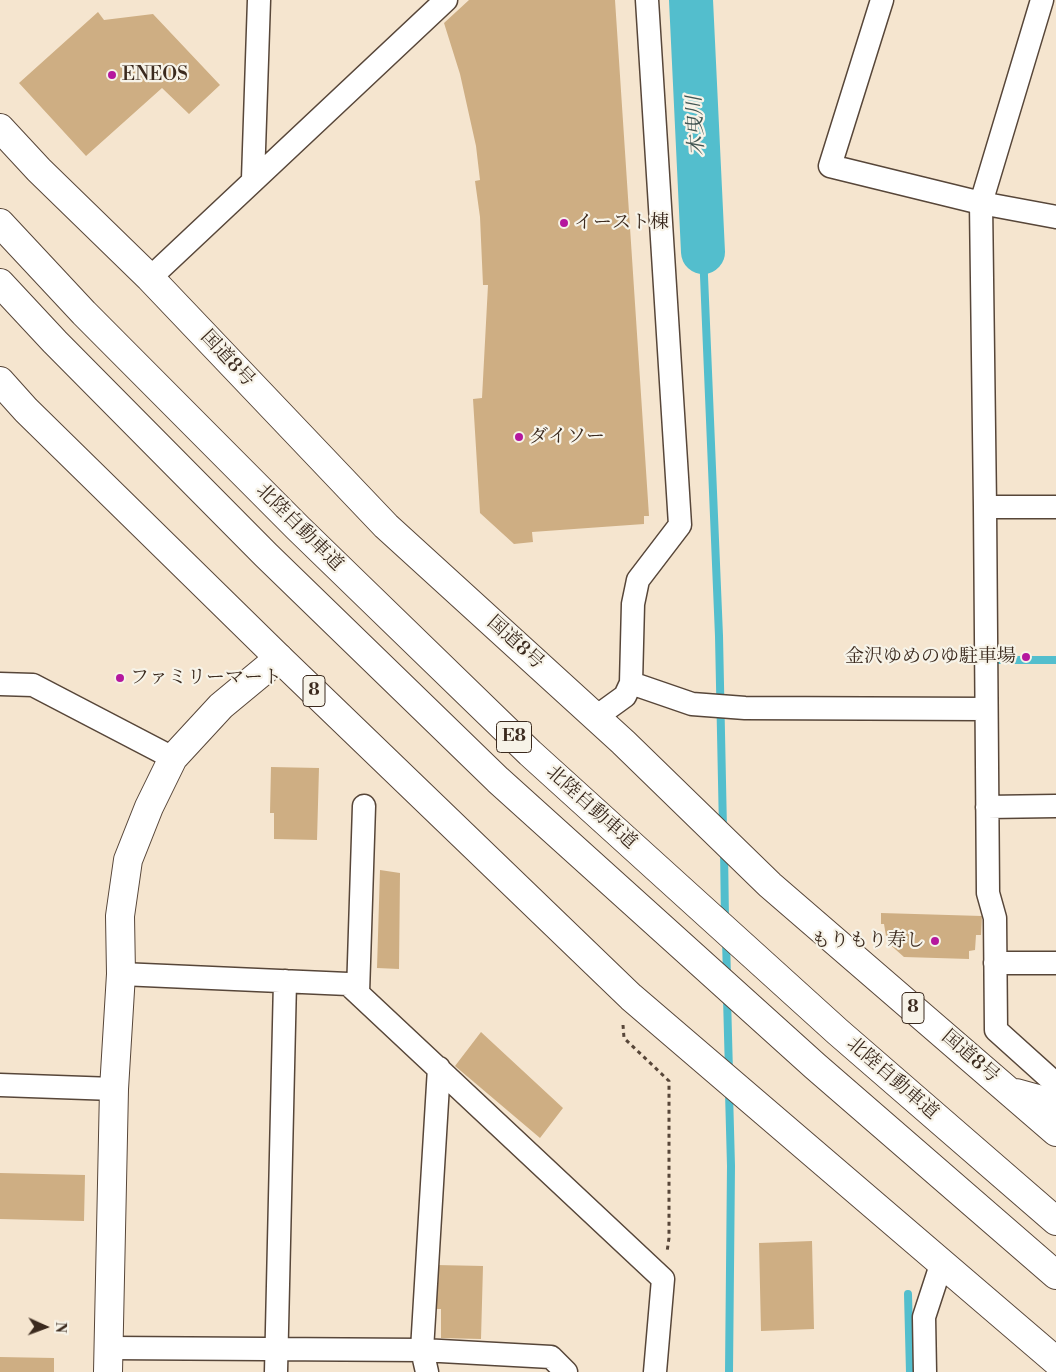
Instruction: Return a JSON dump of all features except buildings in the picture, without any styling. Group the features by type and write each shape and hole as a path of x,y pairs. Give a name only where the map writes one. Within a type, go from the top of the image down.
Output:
{"main road":[{"name":"国道8号","path":"0,128 39,170 150,278 386,526 596,716 770,884 1056,1132"},
{"name":"北陸自動車道","path":"0,223 84,313 298,528 530,753 838,1032 1056,1221"},
{"name":"E8","path":"0,283 55,342 266,555 498,780 815,1066 1056,1275"},
{"name":"8","path":"0,380 26,410 279,658 626,992 1056,1361"},
{"path":"109,1360 114,1089 121,974 120,916 128,860 149,807 173,758 221,706 279,658"},
{"path":"1009,1092 1056,1104"}],"street":[{"path":"253,179 259,0"},
{"path":"150,278 253,179 446,0"},
{"path":"596,716 625,696 632,684 633,604 638,580 680,525 647,0"},
{"path":"882,0 830,166 981,203 1056,217"},
{"path":"1042,0 981,203 988,894 995,918 996,1030 1056,1084"},
{"path":"985,508 1056,507"},
{"path":"0,684 33,685 173,758"},
{"path":"632,684 692,704 745,708 986,709"},
{"path":"358,993 364,806"},
{"path":"987,807 1056,806"},
{"path":"995,963 1056,962"},
{"path":"121,974 348,984 663,1279 655,1372"},
{"path":"276,1372 275,1349 285,981"},
{"path":"427,1372 422,1350 438,1068"},
{"path":"0,1085 114,1089"},
{"path":"925,1372 924,1317 941,1264"},
{"path":"109,1360 275,1349 422,1350 551,1357 566,1372"}],"path":[{"path":"626,992 624,1038 669,1081 669,1238 663,1279"}],"waterway":[{"name":"木曳川","path":"691,0 703,252"},
{"path":"703,252 719,636 723,830"},
{"path":"999,660 1056,660"},
{"path":"724,849 725,920"},
{"path":"726,939 727,978"},
{"path":"727,997 729,1073"},
{"path":"729,1092 731,1166 729,1372"},
{"path":"908,1294 910,1372"}],"place":[{"name":"ENEOS","path":"112,75"},
{"name":"イースト棟","path":"564,223"},
{"name":"ダイソー","path":"519,437"},
{"name":"金沢ゆめのゆ駐車場","path":"1026,657"},
{"name":"ファミリーマート","path":"120,678"},
{"name":"もりもり寿し","path":"935,941"}]}
